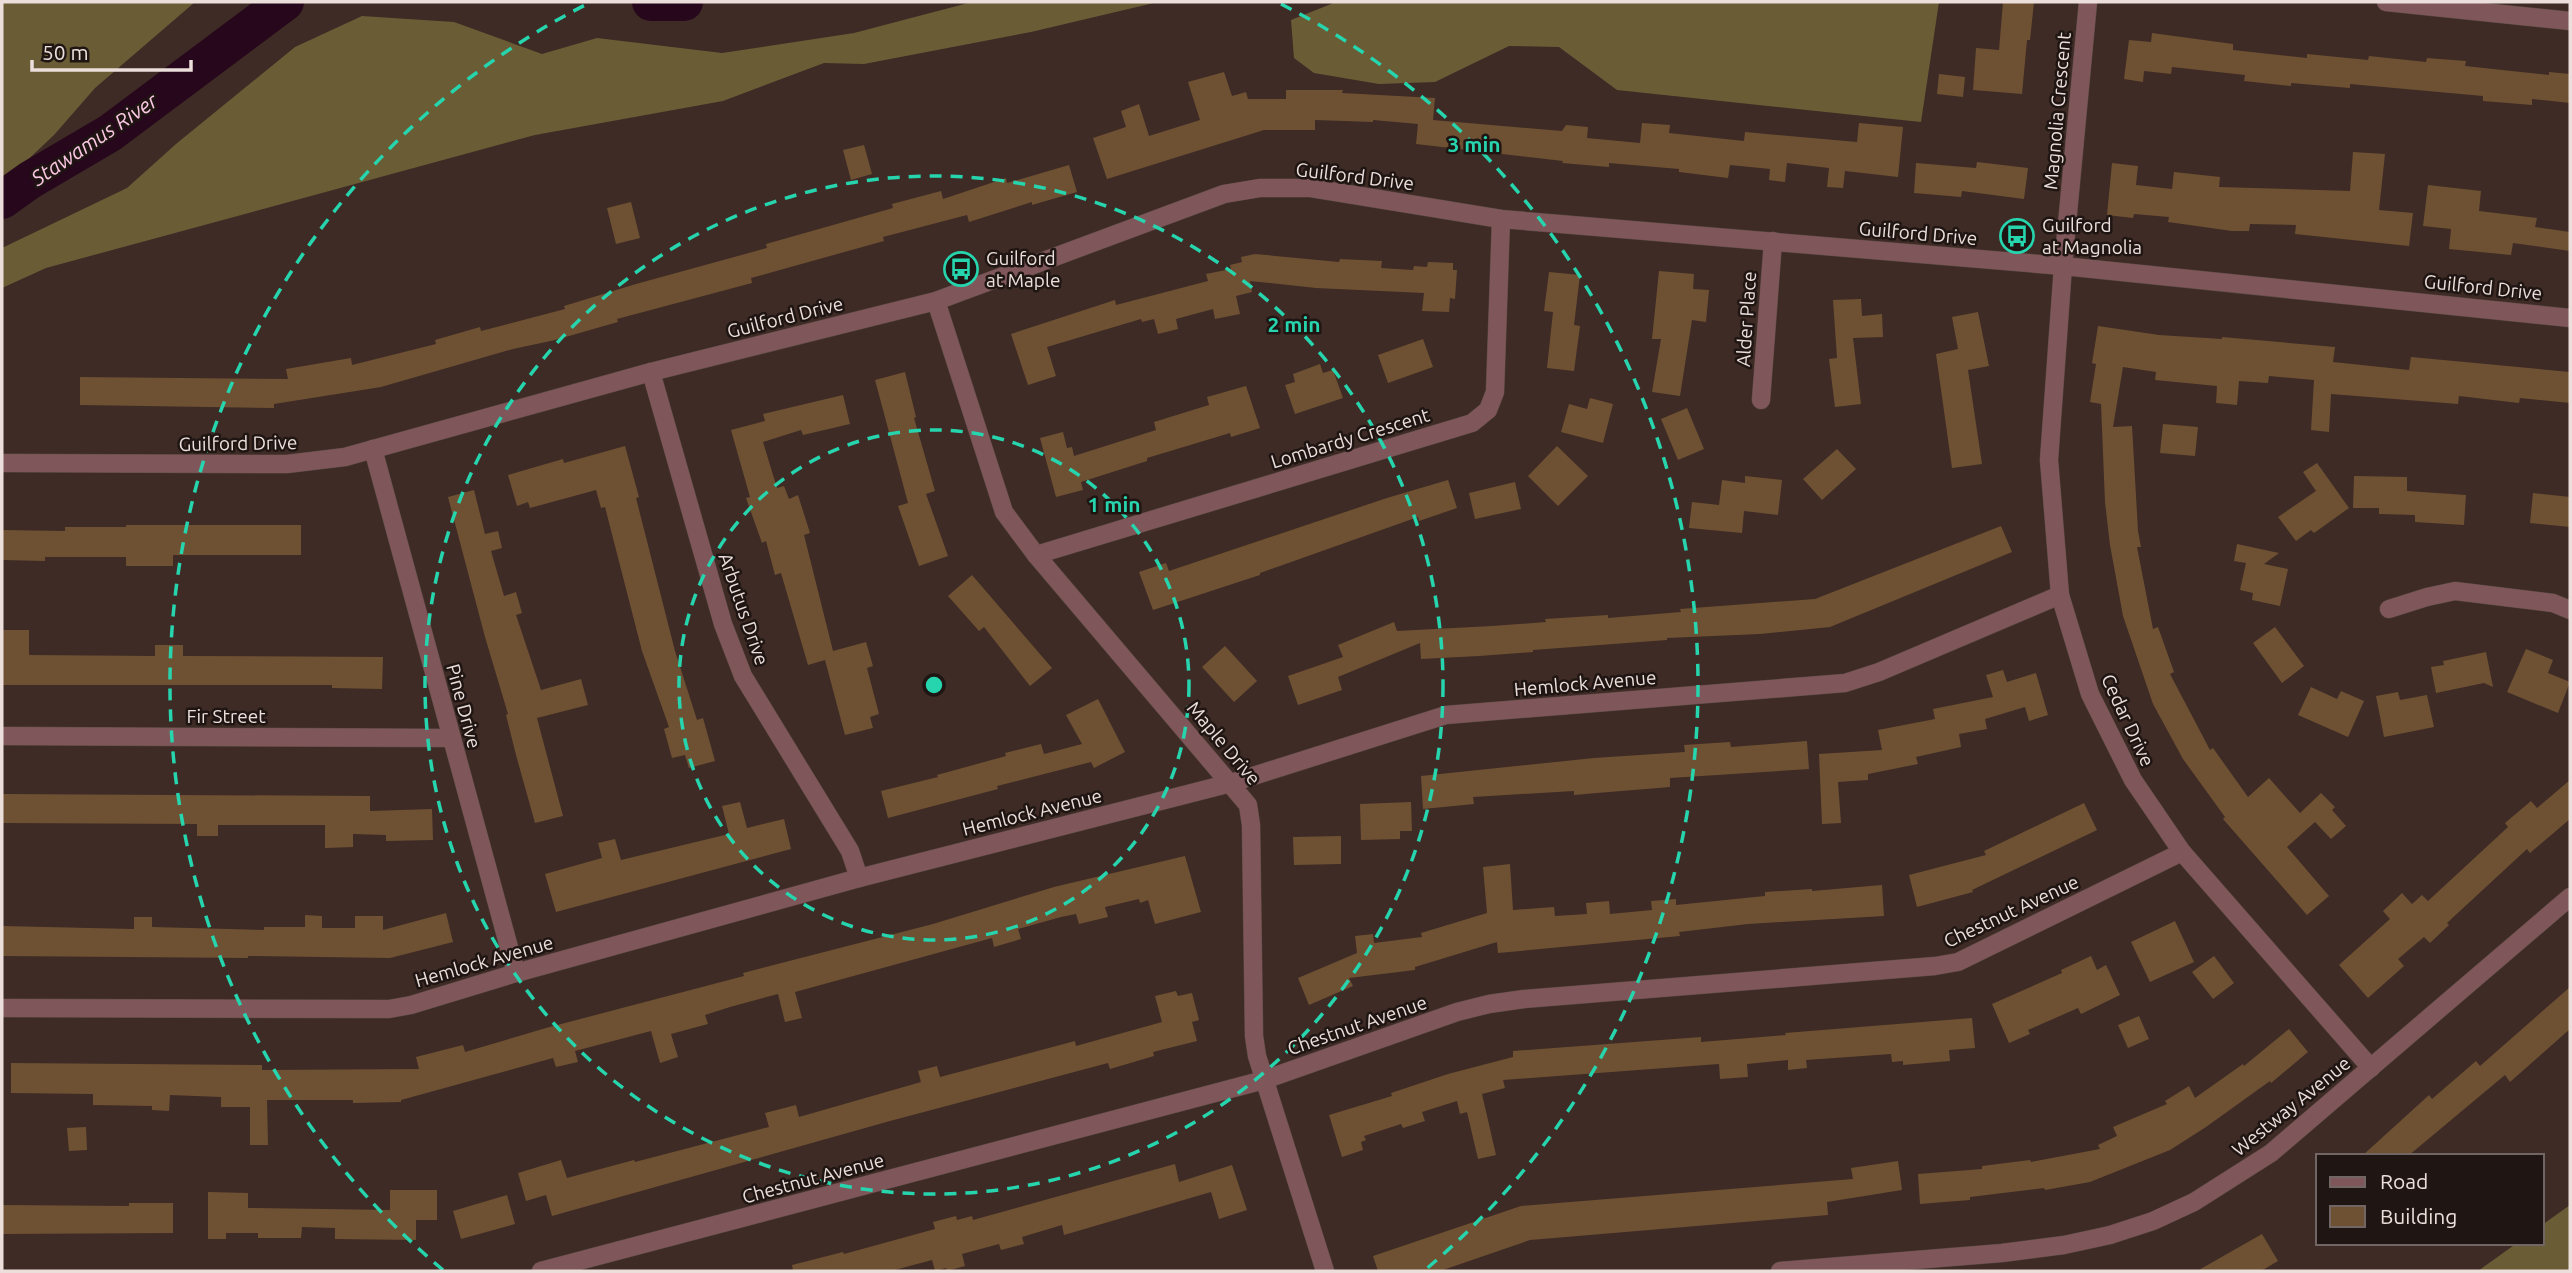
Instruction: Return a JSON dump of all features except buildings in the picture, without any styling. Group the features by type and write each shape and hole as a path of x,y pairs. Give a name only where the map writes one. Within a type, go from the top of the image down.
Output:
{"street":[{"name":"Magnolia Crescent","path":"2063,266 2088,2"},
{"path":"2386,2 2570,21"},
{"name":"Guilford Drive","path":"2,463 287,464 345,457 652,372 936,301 1224,194 1260,188 1311,188 1501,219 2063,266 2570,318"},
{"name":"Lombardy Crescent","path":"1036,555 1472,423 1488,410 1495,392 1501,219"},
{"name":"Alder Place","path":"1761,400 1773,241"},
{"name":"Cedar Drive","path":"2063,266 2049,460 2060,595 2090,694 2133,780 2182,852 2371,1068"},
{"name":"Maple Drive","path":"936,301 1004,512 1036,555 1248,804 1251,825 1254,1037 1264,1080 1325,1271"},
{"name":"Arbutus Drive","path":"652,372 733,652 756,699 850,851 859,878"},
{"name":"Pine Drive","path":"373,449 516,973"},
{"path":"2389,609 2455,591 2553,603 2570,610"},
{"name":"Hemlock Avenue","path":"2,1008 389,1009 411,1005 516,973 859,878 1231,783 1447,715 1845,683 1880,672 2060,595"},
{"name":"Fir Street","path":"2,736 450,738"},
{"name":"Chestnut Avenue","path":"541,1271 1264,1080 1457,1012 1489,1004 1958,962 2182,852"},
{"name":"Westway Avenue","path":"1780,1271 2002,1253 2064,1245 2110,1235 2194,1202 2260,1161 2570,897"}],"shaded area":[{"path":"2,2 195,2 95,88 54,135 2,184"},
{"path":"972,2 1158,2 1031,32 864,64 824,63 723,101 535,135 46,268 2,288 2,248 127,188 176,144 295,47 362,16 454,22 542,54 597,38 722,53 854,33"},
{"path":"1336,2 1939,2 1921,122 1617,90 1559,47 1509,46 1435,82 1379,84 1314,73 1294,58 1291,20"},
{"path":"2570,1205 2570,1271 2478,1271 2514,1245 2544,1245 2544,1224"}],"waterway":[{"name":"Stawamus River","path":"2,200 30,180 110,133 285,2"},
{"name":"Stawamus River","path":"651,2 684,2"}],"place":[{"name":"Guilford at Magnolia","path":"2017,236"},
{"name":"Guilford at Maple","path":"961,269"}]}
